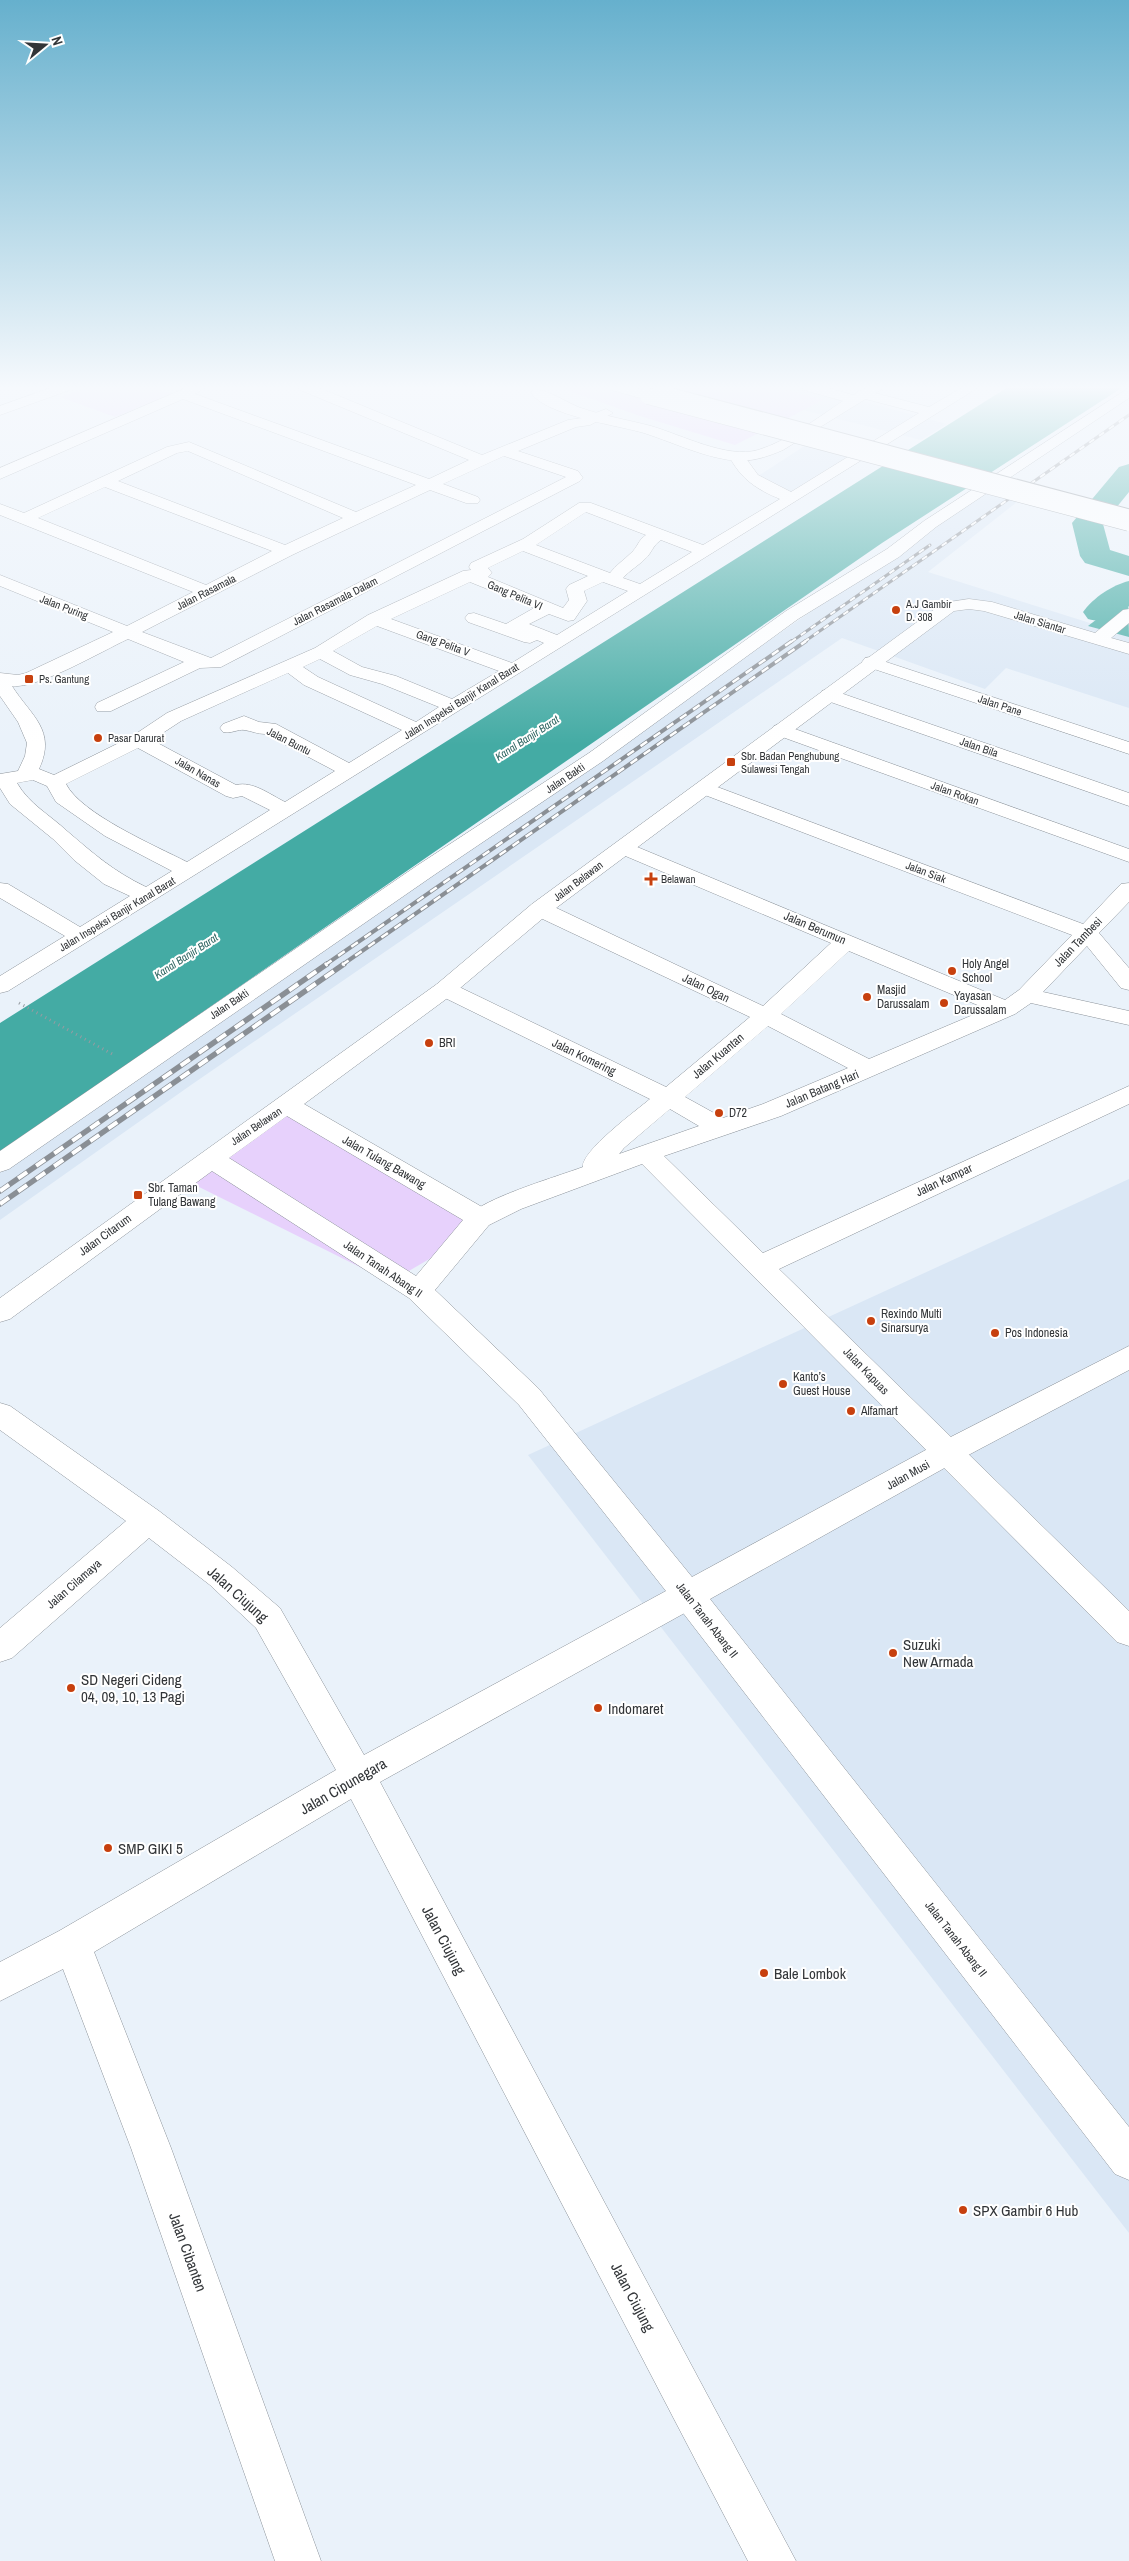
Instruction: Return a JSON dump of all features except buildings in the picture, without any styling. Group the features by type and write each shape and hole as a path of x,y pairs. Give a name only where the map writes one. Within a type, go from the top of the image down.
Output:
{"street":[{"path":"26,518 50,507"},
{"path":"170,507 286,551"},
{"path":"329,507 358,519"},
{"name":"Jalan Rasamala","path":"1,680 18,681 33,677 128,632 286,551 384,507"},
{"name":"Jalan Rasamala Dalam","path":"128,632 205,664 215,663 520,507"},
{"path":"55,782 138,741 174,718 321,652 342,635 374,619 469,575 485,572 476,567 521,545 584,507"},
{"path":"586,507 703,551"},
{"name":"Jalan Inspeksi Banjir Kanal Barat","path":"0,986 348,770 454,708 506,668 548,640 590,623 775,507"},
{"name":"Jalan Bakti","path":"0,1163 377,903 596,757 792,615 893,553 956,507"},
{"path":"1070,507 1129,523"},
{"path":"0,509 206,591"},
{"path":"568,616 571,608 578,601 575,590 607,579 640,555 645,543 658,535"},
{"path":"521,545 640,590"},
{"name":"Gang Pelita VI","path":"469,575 548,608"},
{"name":"Jalan Puring","path":"0,580 128,632"},
{"name":"Jalan Siantar","path":"949,607 969,604 986,606 1100,638 1129,649"},
{"name":"Jalan Belawan","path":"210,1158 287,1105 445,989 540,909 871,662 949,607"},
{"path":"548,608 590,623"},
{"name":"Gang Pelita VI","path":"548,608 514,625 548,640"},
{"path":"1100,638 1129,614"},
{"path":"474,618 548,640"},
{"name":"Gang Pelita V","path":"374,619 452,646 506,668"},
{"path":"321,652 356,671 390,680 454,708"},
{"path":"104,707 200,661"},
{"name":"Jalan Pane","path":"871,662 1129,748"},
{"path":"289,665 311,681 416,729"},
{"path":"1,680 2,687 12,698 37,742 35,756 26,776"},
{"name":"Jalan Bila","path":"828,695 1129,800"},
{"name":"Jalan Buntu","path":"230,728 244,722 255,728 268,728 348,770"},
{"name":"Jalan Rokan","path":"781,730 1129,856"},
{"name":"Jalan Nanas","path":"138,741 159,750 233,792 245,789 285,810"},
{"path":"145,895 112,879 81,856 60,835 17,800 3,779 37,775 55,782 63,798 112,832 189,870"},
{"name":"Jalan Siak","path":"704,788 1088,933 1129,983"},
{"name":"Jalan Berumun","path":"623,848 1006,1010"},
{"path":"0,889 81,936"},
{"name":"Jalan Tambesi","path":"1027,995 1129,890"},
{"name":"Jalan Ogan","path":"540,909 766,1016 870,1069"},
{"name":"Jalan Kuantan","path":"596,1172 595,1163 604,1152 766,1016 846,941"},
{"name":"Jalan Komering","path":"445,989 668,1098 722,1128"},
{"path":"1027,995 1129,1018"},
{"name":"Jalan Batang Hari","path":"480,1218 646,1153 772,1110 1006,1010 1027,995"},
{"name":"Jalan Kampar","path":"760,1266 1129,1094"},
{"name":"Jalan Tulang Bawang","path":"287,1105 480,1218"},
{"name":"Jalan Kapuas","path":"646,1153 946,1453 1129,1632"},
{"name":"Jalan Tanah Abang II","path":"210,1158 419,1291 529,1397 688,1595 1129,2160"},
{"name":"Jalan Citarum","path":"0,1312 210,1158"},
{"path":"419,1291 480,1218"},
{"name":"Jalan Musi","path":"688,1595 946,1453 1129,1357"},
{"name":"Jalan Ciujung","path":"0,1414 148,1520 220,1576 268,1618 358,1776 773,2561"},
{"name":"Jalan Cilamaya","path":"0,1648 148,1520"},
{"name":"Jalan Cipunegara","path":"0,1982 72,1944 358,1776 688,1595"},
{"name":"Jalan Cibanten","path":"72,1944 151,2148 298,2561"}],"lane":[{"path":"1083,507 1129,519"},
{"path":"1100,507 1129,514"}],"path":[{"path":"18,1002 117,1057"}],"shaded area":[{"path":"963,507 1011,507 928,572 1125,634 1129,630 1129,708 1006,668 985,689 842,638 191,1085 0,1220 0,1169 152,1068"},
{"path":"290,1109 496,1220 390,1282 191,1183"},
{"path":"1129,1179 1129,2233 528,1455"}],"water":[{"name":"Kanal Banjir Barat","path":"819,507 938,507 882,543 0,1152 0,1023"},
{"path":"1128,595 1129,637 1088,626"}],"waterway":[{"path":"1101,507 1087,523 1096,556 1129,566"},
{"path":"1100,612 1129,591"}],"railway":[{"path":"804,642 998,507"},
{"path":"791,642 930,545"},
{"path":"325,965 792,641"},
{"path":"342,965 806,641"},
{"path":"0,1191 327,964"},
{"path":"0,1204 344,964"}],"place":[{"name":"A.J Gambir D. 308","path":"896,610"},
{"name":"Ps. Gantung","path":"29,679"},
{"name":"Pasar Darurat","path":"98,738"},
{"name":"Sbr. Badan Penghubung Sulawesi Tengah","path":"731,762"},
{"name":"Belawan","path":"651,879"},
{"name":"Holy Angel School","path":"952,971"},
{"name":"Masjid Darussalam","path":"867,997"},
{"name":"Yayasan Darussalam","path":"944,1003"},
{"name":"BRI","path":"429,1043"},
{"name":"D72","path":"719,1113"},
{"name":"Sbr. Taman Tulang Bawang","path":"138,1195"},
{"name":"Rexindo Multi Sinarsurya","path":"871,1321"},
{"name":"Pos Indonesia","path":"995,1333"},
{"name":"Kanto’s Guest House","path":"783,1384"},
{"name":"Alfamart","path":"851,1411"},
{"name":"Suzuki New Armada","path":"893,1653"},
{"name":"SD Negeri Cideng 04, 09, 10, 13 Pagi","path":"71,1688"},
{"name":"Indomaret","path":"598,1708"},
{"name":"SMP GIKI 5","path":"108,1848"},
{"name":"Bale Lombok","path":"764,1973"},
{"name":"SPX Gambir 6 Hub","path":"963,2210"}]}
